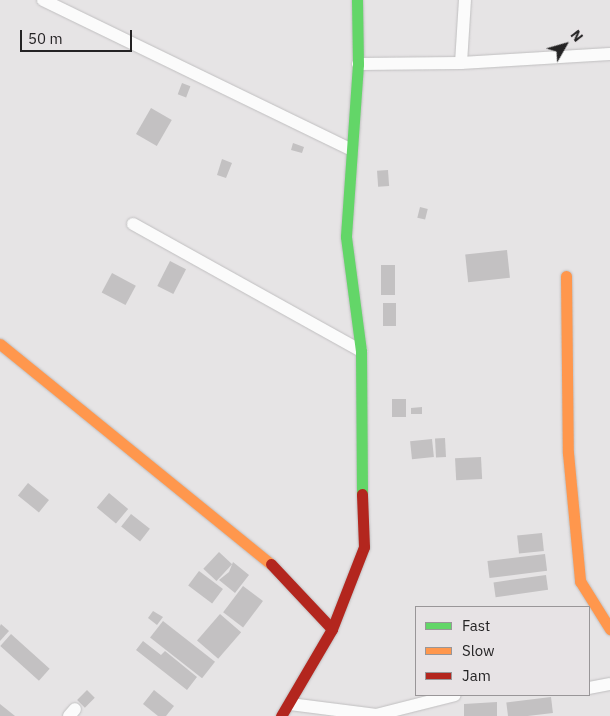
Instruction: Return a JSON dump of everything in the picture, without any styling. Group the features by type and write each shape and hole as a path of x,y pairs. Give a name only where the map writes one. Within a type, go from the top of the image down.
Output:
{"street":[{"path":"43,0 352,150"},
{"path":"281,716 290,704 332,630 364,547 360,472 361,351 346,237 358,64 356,0"},
{"path":"461,64 465,0"},
{"path":"358,64 461,64 610,54"},
{"path":"133,224 361,351"},
{"path":"566,276 568,453 580,581 610,629"},
{"path":"0,344 121,444 264,555 332,630"},
{"path":"590,688 610,684"},
{"path":"290,704 376,715 451,696"}],"building":[{"path":"182,83 190,86 186,97 178,94"},
{"path":"151,108 172,120 157,146 136,134"},
{"path":"293,143 304,147 302,153 291,150"},
{"path":"222,159 232,163 226,178 217,175"},
{"path":"388,170 389,186 378,187 377,171"},
{"path":"420,207 428,209 425,220 417,218"},
{"path":"507,250 510,278 468,282 465,254"},
{"path":"170,261 186,269 173,294 157,286"},
{"path":"381,265 395,265 395,295 381,295"},
{"path":"112,273 136,286 126,305 102,292"},
{"path":"383,303 396,303 396,326 383,326"},
{"path":"392,399 406,399 406,417 392,417"},
{"path":"422,407 422,414 411,414 411,408"},
{"path":"445,438 446,457 436,457 435,439"},
{"path":"432,439 434,457 412,459 410,441"},
{"path":"481,457 482,479 456,480 455,458"},
{"path":"28,483 49,500 39,512 18,495"},
{"path":"109,493 128,509 116,524 97,508"},
{"path":"131,514 150,529 140,541 121,527"},
{"path":"542,533 544,551 519,554 517,536"},
{"path":"219,552 232,564 216,581 203,569"},
{"path":"545,554 547,571 490,578 487,561"},
{"path":"233,562 249,575 235,593 219,580 229,572"},
{"path":"199,571 223,589 212,603 188,585"},
{"path":"546,575 548,590 496,597 494,582"},
{"path":"243,586 263,601 243,627 223,612"},
{"path":"153,611 163,617 157,625 148,618"},
{"path":"220,614 241,632 218,659 197,640"},
{"path":"163,621 215,662 202,678 150,638"},
{"path":"1,624 9,631 0,641 0,626"},
{"path":"11,634 50,669 39,681 0,646"},
{"path":"143,641 161,655 165,651 197,677 187,690 136,650"},
{"path":"87,690 95,698 85,708 77,700"},
{"path":"154,690 174,706 166,716 158,716 143,704"},
{"path":"551,697 553,713 508,716 506,702"},
{"path":"497,702 497,716 464,716 464,704"},
{"path":"0,704 15,716 0,716"}],"traffic: fast":[{"path":"357,0 358,64 346,237 361,351 362,494"}],"traffic: slow":[{"path":"566,276 568,453 580,581 610,629"},
{"path":"0,344 271,564"}],"traffic: jam":[{"path":"281,716 332,629 364,547 362,494"},
{"path":"271,564 332,629"}]}
